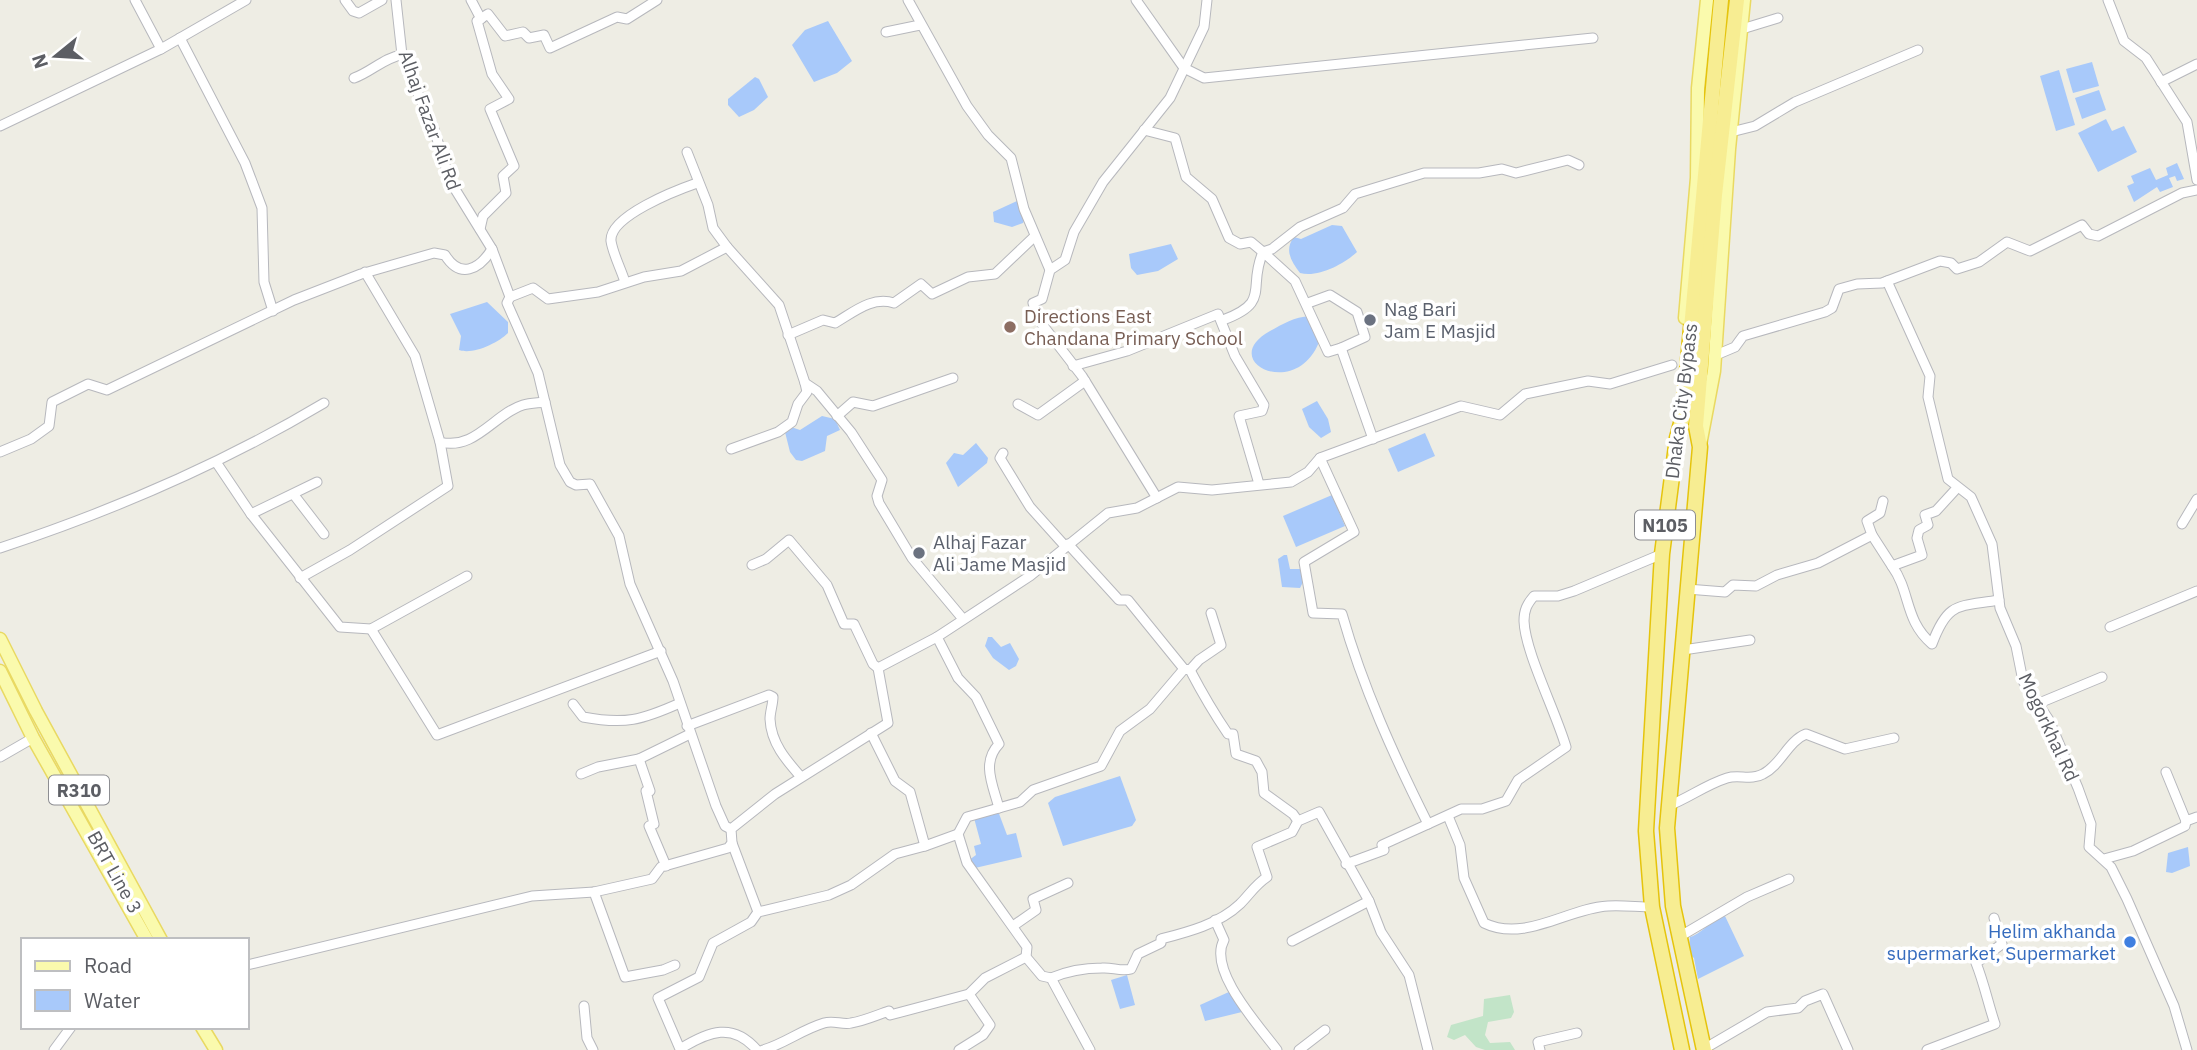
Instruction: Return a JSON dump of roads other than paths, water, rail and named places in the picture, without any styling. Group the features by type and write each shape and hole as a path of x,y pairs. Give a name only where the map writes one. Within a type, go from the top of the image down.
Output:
{"highway":[{"name":"Dhaka City Bypass","path":"1682,1050 1652,907 1646,818 1662,554 1678,434 1683,416 1721,0"},
{"name":"Dhaka City Bypass","path":"1704,1049 1679,937 1669,866 1668,806 1700,447 1696,426 1715,195 1737,0"}],"main road":[{"path":"1678,434 1697,178 1698,88 1707,0"},
{"path":"1700,447 1711,398 1716,355 1731,132 1744,0"},
{"name":"R310","path":"0,639 36,711 160,938"},
{"name":"BRT Line 3","path":"0,655 63,777 152,938"},
{"name":"R310","path":"0,671 33,738 146,938"},
{"path":"197,1029 209,1050"},
{"path":"203,1029 216,1050"},
{"path":"213,1029 225,1050"}],"street":[{"path":"135,0 161,49"},
{"path":"0,126 161,49 246,0"},
{"path":"345,0 353,11 359,13 383,0"},
{"path":"471,0 481,19"},
{"path":"480,229 483,216 506,193 503,176 514,166 490,109 509,99 492,74 477,23 488,14 505,36 523,32 529,38 544,35 550,48 617,17 627,19 657,0"},
{"path":"908,0 967,106 988,135 1011,158 1024,209 1051,270"},
{"path":"1136,0 1184,68 1204,78 1593,38"},
{"path":"1157,498 1084,381 1038,319 1033,303 1042,299 1051,270 1065,260 1074,232 1104,182 1170,98 1204,27 1207,0"},
{"path":"2108,0 2124,41 2146,58 2187,122 2197,180"},
{"name":"Alhaj Fazar Ali Rd","path":"399,1 402,55 433,126 450,181 492,249 510,297 508,307 529,349 560,465 570,482 576,485 590,484 606,510 618,536 630,584 661,651"},
{"path":"1742,29 1778,18"},
{"path":"886,32 920,25"},
{"path":"180,38 245,163 262,208 264,282 272,311"},
{"path":"1731,132 1755,126 1795,102 1919,50"},
{"path":"355,78 370,73 389,59 402,55"},
{"path":"2161,82 2197,64"},
{"path":"1144,130 1175,138 1186,177 1212,199 1229,238 1240,244 1251,242 1295,281 1308,303 1328,352 1365,337 1357,312 1330,295 1308,303"},
{"path":"687,152 697,183 708,205 713,228 779,305 807,392 798,404 792,422 772,434 731,449"},
{"path":"1223,320 1243,313 1251,306 1257,288 1257,265 1263,252 1272,249 1300,227 1343,208 1355,194 1424,173 1479,173 1502,169 1516,173 1568,160 1579,165"},
{"path":"625,282 611,239 613,230 624,218 660,196 697,183"},
{"path":"1716,355 1734,347 1744,335 1825,312 1832,308 1839,289 1887,281 1940,261 1951,263 1957,269 1979,262 2007,242 2030,251 2082,225 2089,234 2098,236 2182,193 2197,190"},
{"path":"788,335 822,320 835,323 868,303 881,300 894,303 921,284 932,295 968,277 996,274 1035,236"},
{"path":"510,297 533,288 552,299 598,292 625,282 688,269 727,247"},
{"path":"0,452 31,439 49,426 52,402 88,384 107,390 272,311 365,272 434,253 445,255 459,271 484,261 492,249"},
{"path":"300,578 350,550 448,486 440,442 415,356 365,272"},
{"name":"Mogorkhal Rd","path":"1887,281 1930,376 1928,397 1948,478 1971,498 1992,544 1999,600 2016,646 2023,681 2049,720 2091,824 2089,847 2104,859 2127,899 2174,1006 2187,1050"},
{"path":"1073,366 1127,351 1218,314 1223,320 1235,356 1264,405 1262,411 1239,416 1259,484"},
{"path":"1341,348 1373,439"},
{"path":"878,668 937,636 1030,576 1108,513 1137,508 1178,487 1212,490 1290,482 1308,472 1320,458 1461,406 1500,415 1525,394 1588,382 1610,384 1672,365"},
{"path":"837,416 853,402 873,406 954,378"},
{"path":"1018,404 1038,415 1084,381"},
{"path":"805,383 817,391 861,445 883,480 877,496 879,503 912,558 963,619"},
{"path":"440,442 452,444 475,436 522,405 545,402"},
{"path":"0,548 57,529 216,462 267,438 324,403"},
{"path":"1003,453 1000,458 1030,508 1119,600 1128,600 1187,670 1214,707 1216,716 1228,734 1233,734 1237,754 1256,761 1262,772 1264,793 1293,814 1298,821"},
{"path":"1320,458 1353,532 1304,562 1313,613 1342,614 1356,664 1376,708 1386,741 1397,756 1429,824"},
{"path":"216,462 251,514 338,626 371,629 467,576"},
{"path":"251,514 317,482"},
{"path":"1892,566 1922,555 1917,538 1919,530 1928,525 1925,515 1936,511 1957,488"},
{"path":"294,495 324,534"},
{"path":"2182,524 2197,499"},
{"path":"1882,501 1880,513 1867,521 1872,536 1902,579 1903,595 1917,631 1932,643 1940,622 1953,607 1999,600"},
{"path":"1687,590 1725,592 1733,585 1756,586 1782,573 1818,563 1872,536"},
{"path":"731,829 801,777 888,723 878,668 873,664 854,624 844,624 827,585 789,540 766,559 752,565"},
{"path":"1346,864 1384,850 1382,845 1461,809 1482,809 1506,801 1518,780 1566,747 1558,716 1529,645 1524,622 1526,605 1534,596 1558,596 1574,591 1662,554"},
{"path":"2110,627 2197,591"},
{"path":"757,1050 745,1036 727,1031 692,1041 680,1049 658,998 699,977 713,943 751,922 758,912 839,891 895,854 958,834 968,817 1020,802 1033,790 1101,766 1120,731 1150,709 1187,670 1222,645 1211,613"},
{"path":"371,629 437,734 661,651 722,819 731,829 732,843 758,912"},
{"path":"937,636 958,678 976,697 999,744 989,755 988,765 999,808"},
{"path":"1683,650 1750,640"},
{"path":"2037,704 2102,677"},
{"path":"581,774 598,767 639,759 689,730 769,695 773,697 770,717 779,750 801,777"},
{"path":"573,704 583,718 620,723 637,721 680,703"},
{"path":"871,733 895,781 910,792 925,846"},
{"path":"1668,806 1692,796 1713,782 1737,775 1744,778 1764,774 1781,760 1797,737 1806,734 1845,749 1894,738"},
{"path":"0,757 33,738"},
{"path":"639,759 650,791 646,791 654,824 649,826 666,866"},
{"path":"2104,859 2133,851 2185,826 2186,821 2166,772"},
{"path":"958,834 967,863 1027,947 1026,957 1041,976 1051,978 1070,970 1079,973 1101,968 1131,969 1138,954 1161,943 1161,939 1215,920 1240,903 1253,886 1267,877 1257,847 1292,832 1298,821 1321,814 1346,864 1369,901 1381,932 1409,975 1428,1050"},
{"path":"1448,816 1461,845 1464,878 1484,923 1490,926 1517,929 1608,906 1652,907"},
{"path":"2186,821 2197,817"},
{"path":"248,965 531,897 594,892 652,878 666,866 728,848 732,843"},
{"path":"1679,937 1747,897 1788,879"},
{"path":"1013,926 1036,910 1032,899 1068,883"},
{"path":"594,892 625,977 663,970 675,964"},
{"path":"1292,941 1369,901"},
{"path":"1927,1050 1995,1024 1984,991 1984,980 1976,963 2002,944 1994,918"},
{"path":"1215,920 1224,940 1221,951 1232,988 1258,1029 1277,1050"},
{"path":"763,1050 834,1021 849,1024 889,1010 890,1015 911,1012 938,1000 969,994 985,978 1026,957"},
{"path":"1051,978 1090,1050"},
{"path":"961,1050 983,1035 990,1025 969,994"},
{"path":"1704,1049 1767,1012 1798,1008 1805,1001 1823,994 1848,1050"},
{"path":"584,1006 587,1038 593,1050"},
{"path":"54,1050 70,1029"},
{"path":"1299,1050 1325,1030"},
{"path":"1540,1050 1538,1042 1577,1032"}],"water":[{"path":"828,21 852,61 837,73 814,82 792,45 805,30"},
{"path":"2092,62 2099,86 2073,93 2066,69"},
{"path":"2059,70 2075,125 2056,131 2040,76"},
{"path":"755,77 759,79 768,97 754,110 739,117 728,105 728,99"},
{"path":"2099,90 2106,110 2082,119 2075,98"},
{"path":"2106,119 2112,131 2124,126 2137,152 2098,172 2078,133"},
{"path":"2177,163 2184,179 2177,181 2175,176 2169,178 2173,187 2160,192 2157,187 2134,202 2127,186 2134,183 2131,176 2150,168 2156,180 2168,175 2166,168"},
{"path":"1017,201 1025,218 1023,223 1012,227 994,222 993,212"},
{"path":"1332,225 1342,226 1357,252 1330,269 1315,274 1300,273 1289,251 1294,237 1301,239"},
{"path":"1171,244 1178,259 1158,271 1137,275 1131,268 1129,254"},
{"path":"487,302 508,322 508,333 485,347 471,351 459,350 461,336 450,314"},
{"path":"1310,316 1319,342 1308,360 1294,369 1279,372 1266,370 1256,363 1252,354 1256,343 1284,323"},
{"path":"1317,401 1328,419 1331,432 1321,438 1309,427 1302,409"},
{"path":"822,416 835,419 840,430 827,436 825,451 802,461 796,460 790,452 785,432 791,427 800,430"},
{"path":"1425,433 1435,456 1398,472 1388,449"},
{"path":"976,443 988,458 987,463 958,487 946,463 954,453 963,455"},
{"path":"1332,495 1345,526 1296,547 1283,516"},
{"path":"1287,555 1290,569 1301,569 1305,578 1300,588 1282,587 1278,559"},
{"path":"988,637 992,637 1001,647 1010,643 1019,659 1016,666 1009,670 993,658 985,646"},
{"path":"1120,776 1136,820 1132,826 1063,846 1048,803 1055,797"},
{"path":"998,811 1007,835 1016,833 1022,857 975,868 969,860 976,855 974,846 981,844 974,818"},
{"path":"2188,847 2190,866 2172,873 2166,872 2168,853"},
{"path":"1725,916 1744,956 1698,979 1694,958 1688,953 1690,937"},
{"path":"1127,975 1135,1005 1120,1009 1111,980"},
{"path":"1231,991 1242,1012 1205,1021 1200,1005"}],"place":[{"name":"Nag Bari Jam E Masjid","path":"1370,320"},
{"name":"Directions East Chandana Primary School","path":"1010,327"},
{"name":"Alhaj Fazar Ali Jame Masjid","path":"919,553"},
{"name":"Helim akhanda supermarket, Supermarket","path":"2130,942"}]}
